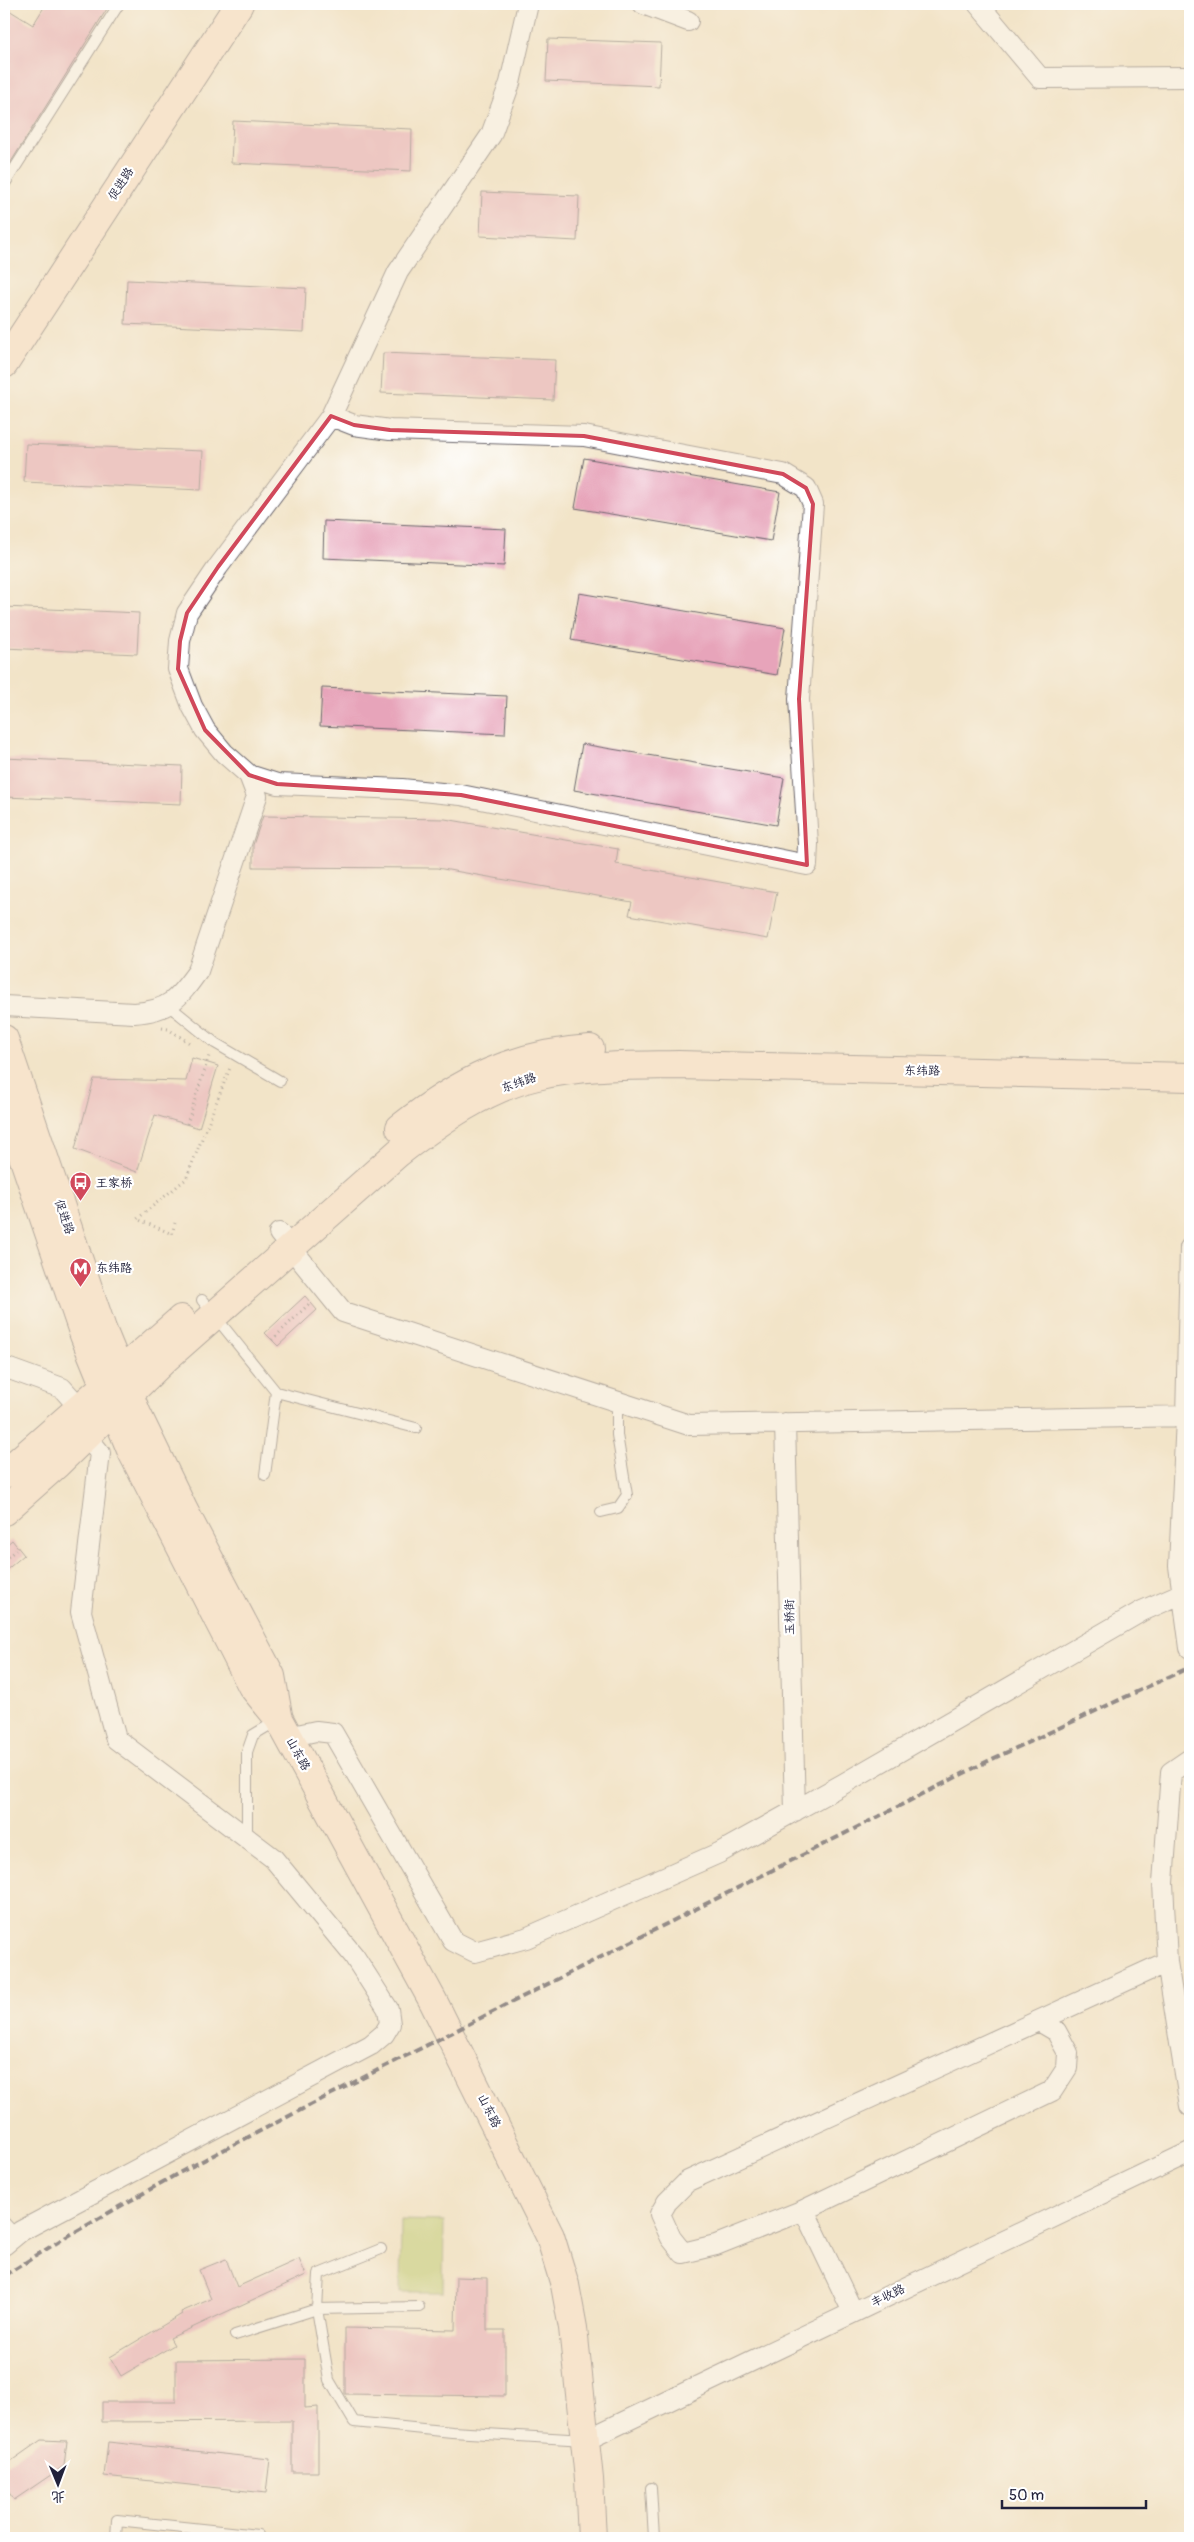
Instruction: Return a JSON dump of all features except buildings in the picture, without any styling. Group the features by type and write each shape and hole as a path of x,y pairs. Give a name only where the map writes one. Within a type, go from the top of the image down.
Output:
{"main road":[{"name":"促进路","path":"4,331 217,4"},
{"name":"促进路","path":"4,364 239,4"},
{"name":"促进路","path":"4,1039 102,1329 117,1390"},
{"name":"东纬路","path":"4,1511 86,1436 117,1390 285,1240 424,1110 458,1087 494,1069 535,1056 621,1047 1190,1058"},
{"name":"东纬路","path":"285,1240 432,1127 476,1100 536,1076 576,1069 678,1065 1190,1077"},
{"name":"促进路","path":"4,1101 84,1335 117,1390"},
{"name":"东纬路","path":"4,1474 80,1408 117,1390"},
{"name":"山东路","path":"117,1390 131,1450 199,1586 252,1686 284,1728 433,2001 550,2236 565,2285 573,2328 586,2440 592,2538"}],"street":[{"path":"331,416 354,425 390,430 584,436 783,474 806,488 813,504 799,699 808,844 807,865 461,795 402,789 277,784 250,775 224,753 210,736 192,706 178,669 180,641 187,613 218,567 331,416 398,272 491,135 510,83 528,4"},
{"path":"643,4 688,21"},
{"path":"978,4 1040,78 1190,76"},
{"path":"4,1006 134,1013 154,1012 168,1005 182,994 198,971 257,796 250,775"},
{"path":"285,1240 343,1312 689,1425 1188,1417"},
{"path":"1190,1248 1188,1417 1179,1566 1190,1648"},
{"path":"4,1367 62,1388 80,1408"},
{"name":"玉桥街","path":"785,1423 795,1811"},
{"path":"8,2234 371,2045 384,2034 390,2024 388,2009 354,1956 273,1858 116,1739 81,1612 100,1453 86,1436"},
{"path":"284,1728 333,1733 453,1941 475,1952 526,1938 719,1853 1142,1611 1183,1593"},
{"path":"1190,1759 1172,1772 1163,1883 1167,1962 1190,2106"},
{"path":"1039,2021 1056,2031 1068,2052 1067,2068 1052,2091 804,2210 716,2245 683,2253 670,2238 660,2214 667,2202 688,2181 1167,1962"},
{"name":"丰收路","path":"586,2440 1190,2152"},
{"path":"804,2210 853,2312"}],"lane":[{"path":"4,185 119,4"},
{"path":"168,1005 215,1043 280,1082"},
{"path":"208,1308 276,1392 416,1428"},
{"path":"265,1475 276,1392"},
{"path":"601,1512 618,1508 627,1495 617,1436 617,1401"},
{"path":"247,1839 247,1752 253,1735 284,1728"},
{"path":"381,2249 319,2274 318,2309 329,2380 354,2422 452,2432 586,2440"},
{"path":"235,2335 318,2309 419,2307"},
{"path":"651,2488 654,2538"},
{"path":"116,2538 117,2520 258,2535"}],"path":[{"path":"158,1028 168,1029 192,1045"},
{"path":"200,1051 216,1060"},
{"path":"186,1124 209,1056"},
{"path":"175,1223 172,1234 137,1218 186,1180 230,1067 223,1063"},
{"path":"272,1340 310,1303"},
{"path":"4,1560 18,1548"}],"highlighted area":[{"path":"331,416 354,425 390,430 584,436 783,474 806,488 813,504 799,699 807,865 461,795 277,784 249,775 205,730 178,669 180,641 187,613 218,567"}],"green space":[{"path":"401,2220 444,2221 443,2292 400,2292"}],"railway":[{"path":"4,2276 61,2240 177,2174 376,2071 988,1761 1190,1667"}],"place":[{"name":"王家桥","path":"80,1202"},
{"name":"东纬路","path":"80,1287"}]}
